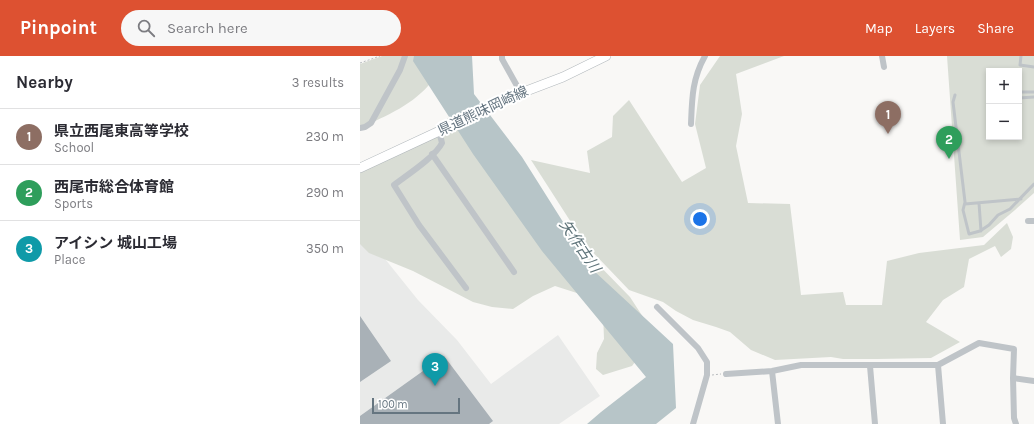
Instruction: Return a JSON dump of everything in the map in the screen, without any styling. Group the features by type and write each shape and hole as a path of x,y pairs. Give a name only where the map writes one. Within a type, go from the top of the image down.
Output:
{"main road":[{"name":"県道熊味岡崎線","path":"360,168 521,93 563,77 606,56"}],"street":[{"path":"360,128 371,123 400,70 405,56"},
{"path":"502,56 502,59 521,93"},
{"path":"691,124 694,83 700,64 705,56"},
{"path":"882,56 884,68"},
{"path":"439,131 442,142 440,147 425,162 394,185 419,225 466,288"},
{"path":"432,154 514,272"},
{"path":"657,307 698,348 707,362 706,375 693,424"},
{"path":"726,374 772,371 801,365 938,366 979,343 1014,349 1014,418 1016,424"},
{"path":"870,366 875,424"},
{"path":"938,366 943,424"},
{"path":"772,371 778,424"},
{"path":"1013,378 1034,381"}],"lane":[{"path":"1021,56 1020,65 1034,67"},
{"path":"1022,92 1034,92"},
{"path":"955,95 953,102 965,204 963,210 969,234 981,231 998,215 1010,209 1034,184"},
{"path":"1022,98 1034,97"},
{"path":"965,204 1021,198"},
{"path":"979,203 981,231"}],"path":[{"path":"360,63 380,56"},
{"path":"706,375 726,374"}],"shaded area":[{"path":"382,56 445,56 432,81 409,103 360,128 360,64"},
{"path":"414,56 472,56 474,94 522,157 594,271 673,344 676,408 656,424 587,424 646,377 542,251 473,154 413,61"},
{"path":"720,56 784,56 736,74 742,114 736,146 748,203 790,204 801,295 843,292 846,305 882,305 887,261 919,253 984,245 1007,223 1013,237 1011,249 1001,257 995,246 969,259 964,287 943,300 926,322 960,342 931,358 843,359 831,357 775,360 751,350 730,332 693,320 663,302 629,290 585,244 531,160 590,173 587,151 612,137 613,116 629,100 682,182 706,168 695,124 700,85"},
{"path":"947,56 1034,56 1034,193 983,237 960,240"},
{"path":"457,110 549,214 630,297 643,317 644,350 632,366 603,375 596,369 597,353 604,339 603,312 583,295 555,286 533,296 513,309 492,307 473,302 413,271 369,253 360,244 360,170 415,144"},
{"path":"360,231 365,234 418,300 457,340 491,384 558,335 600,396 559,424 360,424"}],"building":[{"path":"360,316 391,361 360,382"},
{"path":"444,356 493,421 489,424 360,424 360,416"}],"place":[{"name":"県立西尾東高等学校","path":"888,134"},
{"name":"西尾市総合体育館","path":"949,159"},
{"name":"アイシン 城山工場","path":"435,386"}],"water label":[{"name":"矢作古川","path":"580,246"}]}
